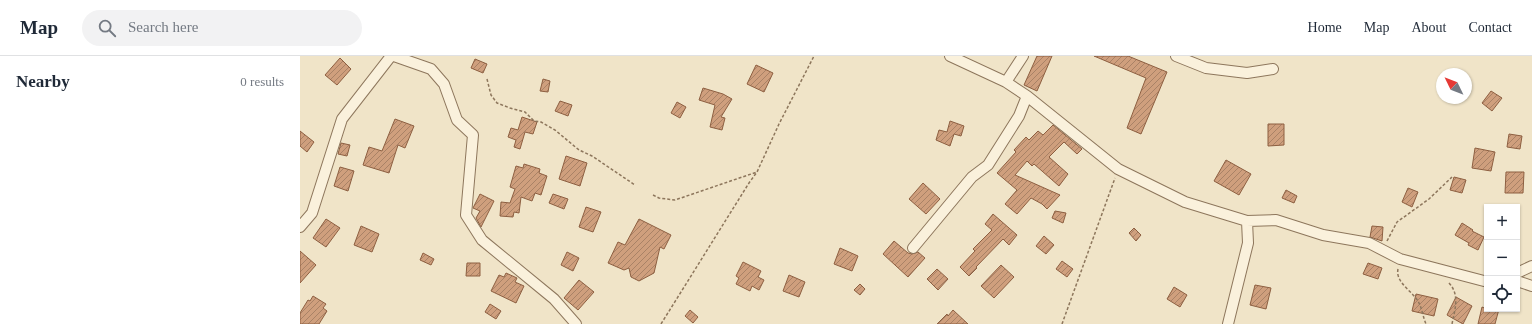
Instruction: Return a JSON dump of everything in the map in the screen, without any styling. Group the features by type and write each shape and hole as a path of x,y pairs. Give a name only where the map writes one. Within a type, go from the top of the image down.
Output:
{"street":[{"path":"300,227 312,213 342,119 391,56"},
{"path":"394,56 431,69 444,84 457,120 473,135 466,215 482,240 554,299 576,324"},
{"path":"950,56 1006,82 1027,96 1118,169 1185,202 1247,221 1276,220 1323,235 1369,243 1400,259 1484,281"},
{"path":"1006,82 1023,56"},
{"path":"1176,56 1206,68 1247,73 1273,69"},
{"path":"913,248 972,177 988,165 1019,116 1027,96"},
{"path":"1228,324 1248,243 1247,221"},
{"path":"1520,272 1532,266"},
{"path":"1520,282 1532,286"}],"path":[{"path":"661,324 748,183 757,172 779,124 814,56"},
{"path":"487,79 492,95 497,102 510,108 525,112 534,121 541,122 555,130 579,150 592,156 635,185"},
{"path":"1062,324 1118,169"},
{"path":"653,195 659,198 675,200 757,172"},
{"path":"1383,250 1397,222 1429,199 1452,177"},
{"path":"1400,259 1397,272 1402,282 1419,302 1426,324"},
{"path":"1446,271 1447,280 1455,289 1456,299 1452,324"}],"building":[{"path":"1037,56 1052,56 1037,91 1024,85"},
{"path":"1094,56 1128,56 1167,72 1141,134 1127,128 1146,78"},
{"path":"340,58 351,69 337,85 325,75"},
{"path":"475,59 487,64 483,73 471,68"},
{"path":"756,65 773,73 764,92 747,84"},
{"path":"543,79 550,81 548,92 540,91"},
{"path":"703,88 723,94 732,99 721,117 725,118 722,130 710,127 715,105 699,100"},
{"path":"1491,91 1502,98 1492,111 1482,103"},
{"path":"560,101 572,105 568,116 555,111"},
{"path":"677,102 686,107 680,118 671,113"},
{"path":"522,117 537,122 533,134 525,132 520,149 514,147 516,140 508,137 511,128 518,130"},
{"path":"395,119 414,126 405,148 398,145 389,173 363,165 369,147 382,151"},
{"path":"950,121 964,126 961,136 954,134 950,146 936,140 939,130 947,132"},
{"path":"1268,124 1284,124 1284,145 1268,146"},
{"path":"1053,125 1082,149 1077,154 1064,142 1049,157 1068,174 1059,186 1034,164 1032,166 1027,161 1015,175 1060,195 1047,209 1042,204 1031,198 1017,214 1005,204 1017,190 997,173 1016,152 1014,150 1026,137 1029,140 1038,131 1043,135"},
{"path":"300,131 314,142 307,152 300,146"},
{"path":"1509,134 1522,136 1520,149 1507,147"},
{"path":"341,143 350,145 347,156 338,154"},
{"path":"1475,148 1495,152 1491,171 1472,168"},
{"path":"566,156 587,163 580,186 559,179"},
{"path":"1226,160 1251,174 1239,195 1214,181"},
{"path":"524,164 540,169 539,173 547,176 541,195 535,193 532,201 521,197 519,213 514,212 513,217 500,216 501,202 510,203 515,189 510,187 516,166 523,168"},
{"path":"340,167 354,171 348,191 334,186"},
{"path":"1506,172 1524,172 1523,193 1505,193"},
{"path":"1454,177 1466,180 1462,193 1450,190"},
{"path":"923,183 940,199 926,214 909,199"},
{"path":"1408,188 1418,192 1412,207 1402,202"},
{"path":"1286,190 1297,196 1294,203 1282,198"},
{"path":"480,194 494,201 481,227 476,218 480,211 473,208"},
{"path":"553,194 568,199 564,209 549,203"},
{"path":"586,207 601,212 593,232 579,227"},
{"path":"1055,211 1066,213 1063,223 1052,218"},
{"path":"993,214 1017,235 1009,245 1003,239 969,276 960,267 975,251 973,249 992,230 985,224"},
{"path":"326,219 340,228 326,247 313,238"},
{"path":"639,219 671,235 664,249 660,247 654,273 639,281 631,277 629,268 624,270 608,263 618,242 625,245"},
{"path":"1462,223 1473,230 1472,231 1484,237 1478,250 1468,245 1469,243 1455,235"},
{"path":"361,226 379,234 372,252 354,245"},
{"path":"1372,226 1383,227 1382,241 1370,237"},
{"path":"1134,228 1141,235 1136,241 1129,233"},
{"path":"1044,236 1054,245 1046,254 1036,246"},
{"path":"894,241 908,253 912,254 918,252 925,258 908,277 883,254"},
{"path":"840,248 858,256 852,271 834,264"},
{"path":"300,251 316,265 300,283"},
{"path":"567,252 579,258 573,271 561,265"},
{"path":"423,253 434,259 431,265 420,260"},
{"path":"1062,261 1073,269 1067,277 1056,269"},
{"path":"743,262 761,271 758,277 764,280 759,290 752,286 750,291 736,284 739,278 736,276"},
{"path":"467,263 480,263 480,276 466,276"},
{"path":"1368,263 1382,268 1378,279 1363,274"},
{"path":"1001,265 1014,277 994,298 981,286"},
{"path":"937,269 948,279 938,290 927,279"},
{"path":"506,273 517,278 515,282 524,286 516,303 491,291 499,275 504,277"},
{"path":"789,275 805,282 799,297 783,291"},
{"path":"579,280 594,292 578,310 564,298"},
{"path":"860,284 865,289 860,295 854,290"},
{"path":"1255,285 1271,288 1266,309 1250,305"},
{"path":"1174,287 1187,295 1180,307 1167,299"},
{"path":"1416,294 1438,299 1434,316 1412,311"},
{"path":"313,296 326,304 323,308 327,311 319,324 300,324 300,313 308,300 310,301"},
{"path":"1456,297 1472,306 1463,324 1447,315"},
{"path":"490,304 501,311 496,319 485,312"},
{"path":"1482,307 1484,308 1484,312 1498,312 1495,324 1478,324"},
{"path":"690,310 698,317 693,323 685,316"},
{"path":"953,310 968,324 937,324 947,314 948,316"}]}
